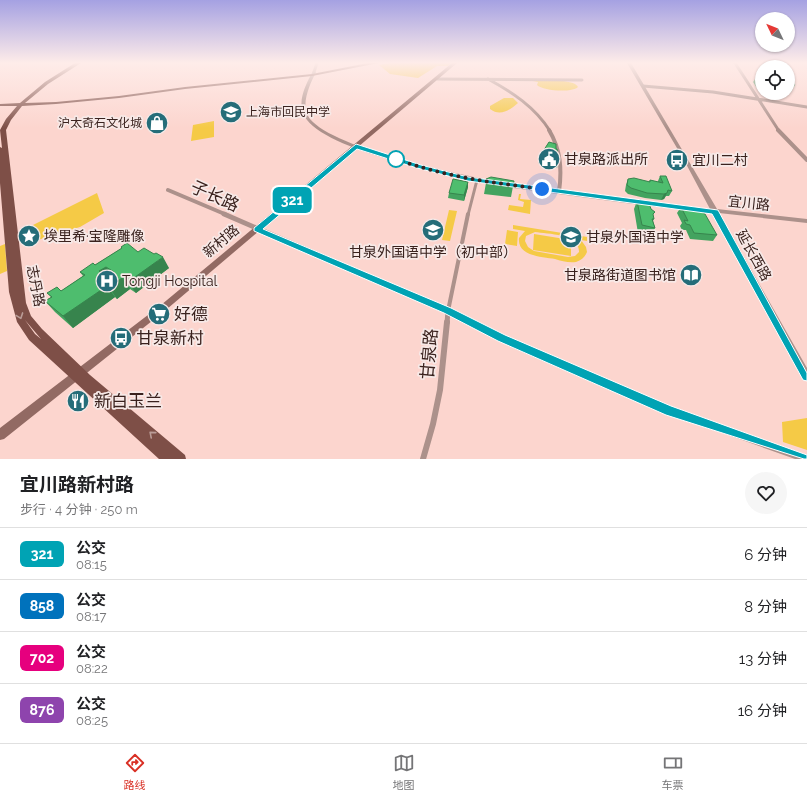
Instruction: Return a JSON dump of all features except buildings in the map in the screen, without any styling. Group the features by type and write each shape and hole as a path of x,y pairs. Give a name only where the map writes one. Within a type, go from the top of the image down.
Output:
{"main road":[{"path":"0,127 3,119 42,84"},
{"path":"0,101 20,103 46,84"},
{"path":"0,105 111,98 218,84"},
{"name":"新村路","path":"0,435 164,307 430,84"},
{"name":"志丹路","path":"5,194 3,130 8,119 20,103"},
{"name":"志丹路","path":"0,149 14,292 20,318 32,336 181,459"},
{"name":"志丹路","path":"78,375 167,459"}],"street":[{"name":"宜川路","path":"309,84 303,102 304,111 312,125 327,135 419,167 477,180 559,192 715,212 807,221"},
{"path":"497,84 523,100 541,116 547,125 560,157 562,169 559,192"},
{"path":"748,84 755,96"},
{"path":"643,86 697,90 755,99"},
{"name":"延长西路","path":"643,86 807,376"},
{"path":"758,100 775,126 807,160"},
{"path":"763,100 807,107"},
{"name":"甘泉路","path":"423,459 433,424 440,390 448,311 463,234 477,180"},
{"name":"子长路","path":"168,190 257,230 448,311 502,338 670,411 804,459"}],"shaded area":[{"path":"575,84 578,87 564,91 545,89 537,85"},
{"path":"504,98 513,98 518,103 505,112 497,112 490,109 490,106"},
{"path":"214,121 214,137 191,141 193,125"},
{"path":"97,193 104,213 80,227 28,243 25,229"},
{"path":"519,194 521,194 520,199 531,200 530,214 508,210 509,205 523,207 524,202 518,200"},
{"path":"449,210 457,211 450,241 442,240"},
{"path":"513,225 587,237 587,241 581,240 586,247 587,252 582,259 576,262 565,262 537,256 526,252 519,244 519,238 525,231 513,229","holes":["535,232 555,234 569,238 578,246 579,252 575,256 568,257 534,251 528,247 525,241 526,236"]},
{"path":"507,230 518,232 517,246 505,244"},
{"path":"534,234 571,240 571,256 533,250"},
{"path":"5,244 7,271 0,274 0,246"},
{"path":"807,418 807,450 783,442 782,422"}],"bus line":[{"name":"321","path":"804,459 670,411 502,338 448,311 257,230 356,146 419,167 468,179 715,212 807,376"}],"place":[{"name":"上海市回民中学","path":"231,112"},
{"name":"沪太奇石文化城","path":"157,123"},
{"name":"甘泉路派出所","path":"549,159"},
{"name":"宜川二村","path":"677,160"},
{"name":"甘泉外国语中学（初中部）","path":"433,230"},
{"name":"埃里希·宝隆雕像","path":"29,236"},
{"name":"甘泉外国语中学","path":"571,237"},
{"name":"甘泉路街道图书馆","path":"691,275"},
{"name":"Tongji Hospital","path":"107,281"},
{"name":"好德","path":"159,314"},
{"name":"甘泉新村","path":"121,338"},
{"name":"新白玉兰","path":"78,401"}],"route":[{"path":"396,159 419,167 464,178 542,189"}]}
